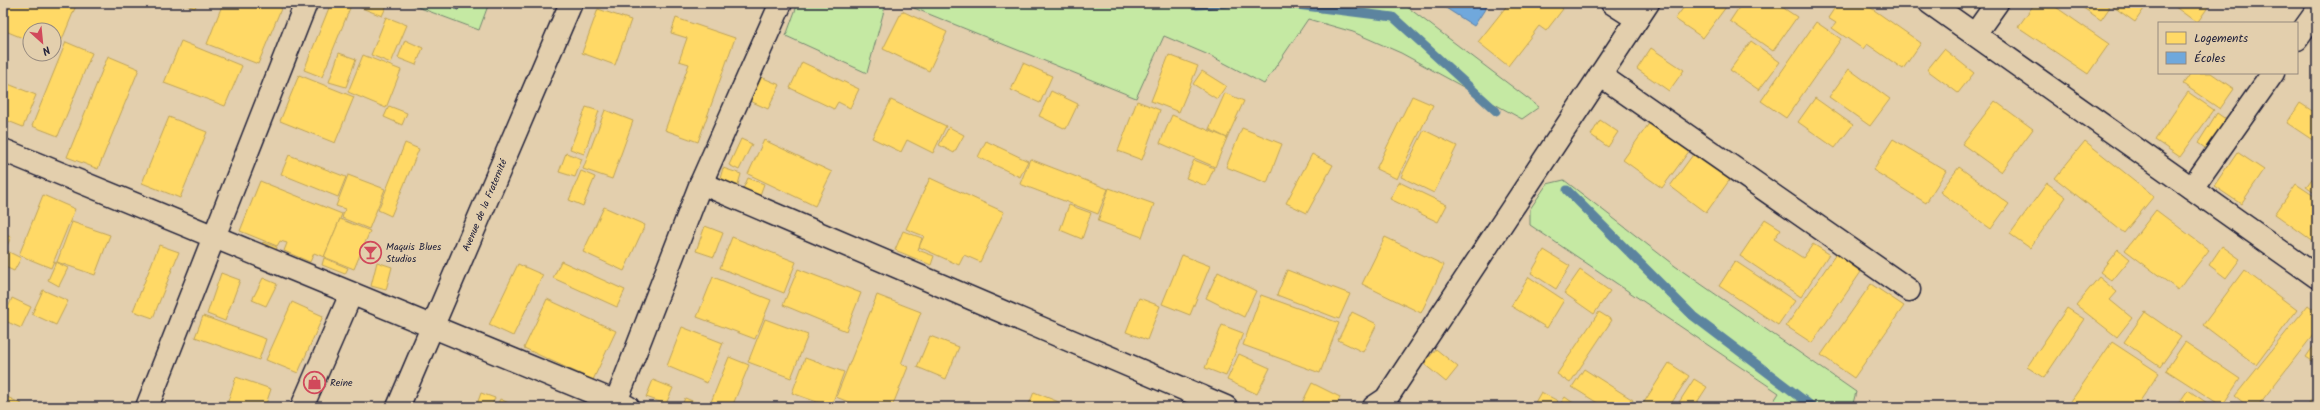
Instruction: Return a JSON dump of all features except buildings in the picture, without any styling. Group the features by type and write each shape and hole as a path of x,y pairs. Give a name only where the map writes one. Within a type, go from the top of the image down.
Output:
{"street":[{"path":"147,407 306,3"},
{"name":"Avenue de la Fraternité","path":"398,407 571,3"},
{"path":"3,150 619,405 702,183 781,3"},
{"path":"1386,404 1643,11 1612,3"},
{"path":"1930,3 2317,277"},
{"path":"1975,34 1997,3"},
{"path":"2298,38 2317,11"},
{"path":"2192,188 2272,74"},
{"path":"1600,75 1909,290"},
{"path":"702,183 1226,407"},
{"path":"302,407 351,294"}],"green space":[{"path":"407,3 489,3 479,30"},
{"path":"798,3 886,3 867,73 786,36"},
{"path":"910,3 1402,3 1539,107 1522,119 1401,53 1353,32 1308,19 1264,84 1211,56 1164,36 1136,98 909,6"},
{"path":"1564,180 1675,266 1856,392 1852,407 1770,407 1779,393 1530,225 1530,209 1547,184"}],"waterway":[{"path":"1191,3 1197,5 1229,3"},
{"path":"1281,3 1393,17 1496,111"},
{"path":"1567,190 1693,316 1813,407"}],"place":[{"name":"Maquis Blues Studios","path":"371,252"},
{"name":"Reine","path":"315,382"}]}
